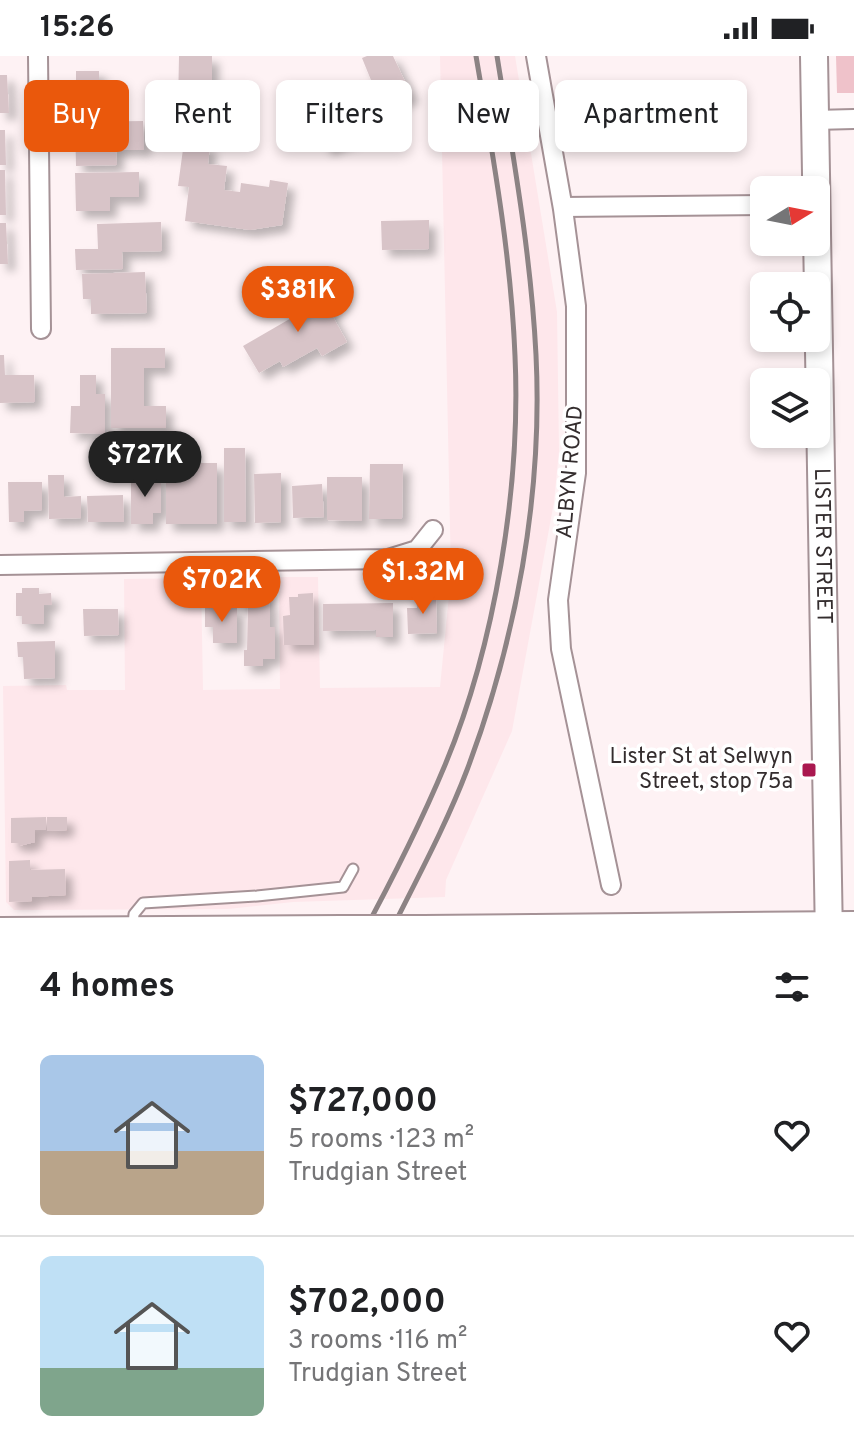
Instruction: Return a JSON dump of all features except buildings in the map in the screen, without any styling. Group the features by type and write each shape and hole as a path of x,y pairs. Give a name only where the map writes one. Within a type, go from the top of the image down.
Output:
{"main road":[{"path":"0,933 837,931"}],"street":[{"path":"38,56 41,329"},
{"name":"ALBYN ROAD","path":"536,56 563,207 576,306 576,473 558,600 561,649 611,885"},
{"name":"LISTER STREET","path":"814,56 816,176"},
{"path":"815,120 854,119"},
{"path":"563,207 750,205"},
{"name":"LISTER STREET","path":"817,256 837,931"},
{"path":"0,565 388,559 417,550 433,530"}],"lane":[{"path":"132,933 134,914 143,903 343,887 353,869"}],"shaded area":[{"path":"440,56 515,56 519,80 441,80"},
{"path":"836,56 854,56 854,93 837,93"},
{"path":"442,152 531,152 557,312 559,451 554,502 512,731 446,880 445,897 293,902 228,909 14,910 6,902 3,686 66,685 67,690 125,690 124,579 201,578 203,690 280,689 279,577 318,577 320,688 440,687 451,575"}],"railway":[{"path":"360,939 426,809 463,718 491,617 509,511 516,406 513,318 500,206 476,56"},
{"path":"387,939 449,813 484,721 512,618 530,514 537,408 534,318 521,205 497,56"}],"place":[{"name":"Lister St at Selwyn Street, stop 75a","path":"809,770"}]}
